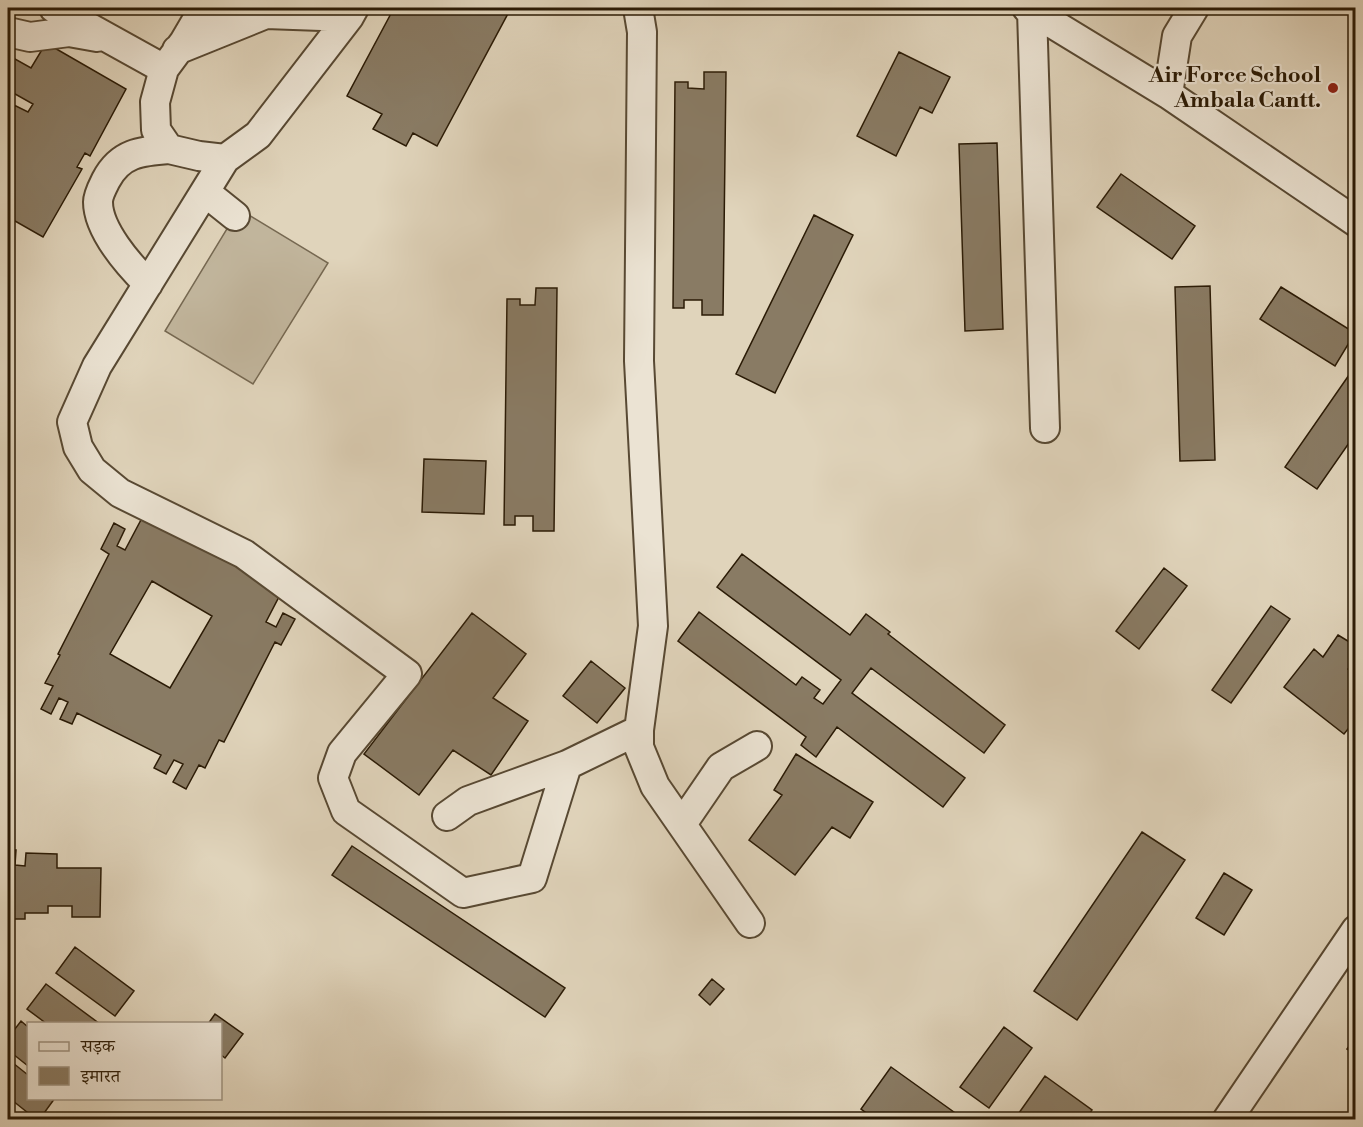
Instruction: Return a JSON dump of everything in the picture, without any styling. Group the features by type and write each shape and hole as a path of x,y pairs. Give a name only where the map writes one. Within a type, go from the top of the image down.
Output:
{"street":[{"path":"54,8 112,40"},
{"path":"169,149 156,130 155,102 171,60 201,13 229,8 266,14 352,12"},
{"path":"638,8 642,32 639,362 653,626 639,730 639,747 655,786 750,923"},
{"path":"1168,94 1178,36 1194,8"},
{"path":"1029,9 1168,94 1356,222"},
{"path":"1029,9 1045,428"},
{"path":"352,12 258,135 225,159 97,366 72,422 78,447 92,470 120,493 244,554 407,674 342,753 333,778 346,811 463,893 532,878 567,765"},
{"path":"8,32 30,38 69,32 112,40 171,60 266,14"},
{"path":"147,284 109,238 100,214 97,200 112,169 134,153 169,149 225,159"},
{"path":"205,192 235,216"},
{"path":"447,816 468,801 567,765 639,730"},
{"path":"682,824 721,767 757,746"},
{"path":"1227,1119 1356,930"}],"shaded area":[{"path":"239,209 328,263 253,384 165,331"}],"building":[{"path":"394,8 511,8 437,146 413,133 406,146 373,129 382,114 347,96"},
{"path":"46,43 126,89 90,156 85,153 77,167 82,169 43,237 8,217 8,143 14,134 8,131 8,117 14,105 28,112 33,104 8,90 8,55 31,68"},
{"path":"899,52 950,77 932,113 920,107 896,156 857,136"},
{"path":"704,72 726,72 723,315 702,315 702,300 684,300 684,308 673,308 675,82 688,82 688,88 704,89"},
{"path":"997,143 1003,329 965,331 959,144"},
{"path":"1121,174 1195,226 1172,259 1097,207"},
{"path":"814,215 853,235 775,393 736,374"},
{"path":"1210,286 1215,460 1180,461 1175,287"},
{"path":"1281,287 1355,333 1335,366 1260,319"},
{"path":"536,288 557,288 554,531 533,531 533,516 515,516 515,525 504,525 507,299 520,299 520,305 535,305"},
{"path":"1356,365 1356,433 1317,489 1285,467"},
{"path":"424,459 486,461 484,514 422,512"},
{"path":"142,518 283,589 266,622 276,627 283,613 295,619 281,645 275,642 224,742 219,740 205,768 199,765 186,789 173,782 183,764 174,760 166,774 154,768 161,755 77,713 72,724 60,719 68,702 59,698 51,714 41,709 53,686 45,683 109,554 101,549 114,523 125,529 117,546 125,550","holes":["152,581 212,616 170,688 110,654"]},
{"path":"742,554 850,635 866,614 890,632 888,634 1005,725 984,753 871,668 852,693 965,778 943,807 837,727 816,757 801,745 806,737 678,641 699,612 796,685 802,677 820,690 814,698 823,704 841,680 717,587"},
{"path":"1164,568 1187,586 1139,649 1116,631"},
{"path":"1271,606 1290,619 1231,703 1212,690"},
{"path":"472,613 526,654 493,698 528,721 491,775 453,750 419,795 364,754"},
{"path":"1338,635 1356,646 1356,658 1348,669 1356,675 1356,719 1344,734 1284,687 1314,649 1323,657"},
{"path":"591,661 625,688 597,723 563,696"},
{"path":"796,754 873,802 850,838 832,827 795,875 749,840 782,795 774,790"},
{"path":"1142,832 1185,860 1077,1020 1034,991"},
{"path":"352,846 565,988 545,1017 332,875"},
{"path":"8,850 16,850 15,865 25,866 26,853 57,854 57,868 101,868 100,917 72,917 72,906 48,906 48,913 25,913 25,919 8,919"},
{"path":"1224,873 1252,890 1224,935 1196,918"},
{"path":"75,947 134,991 115,1016 56,973"},
{"path":"712,979 724,989 710,1005 699,995"},
{"path":"46,984 97,1022 44,1022 27,1009"},
{"path":"215,1014 243,1034 225,1058 222,1056 222,1022 209,1022"},
{"path":"21,1021 27,1026 27,1065 8,1050 8,1038"},
{"path":"1004,1027 1032,1048 989,1108 960,1087"},
{"path":"1356,1036 1356,1055 1347,1049"},
{"path":"8,1059 27,1074 27,1100 54,1100 37,1120 8,1097"},
{"path":"891,1067 965,1120 876,1120 861,1109"},
{"path":"1045,1076 1092,1110 1085,1120 1014,1120"}],"place":[{"name":"Air Force School Ambala Cantt.","path":"1333,88"}]}
